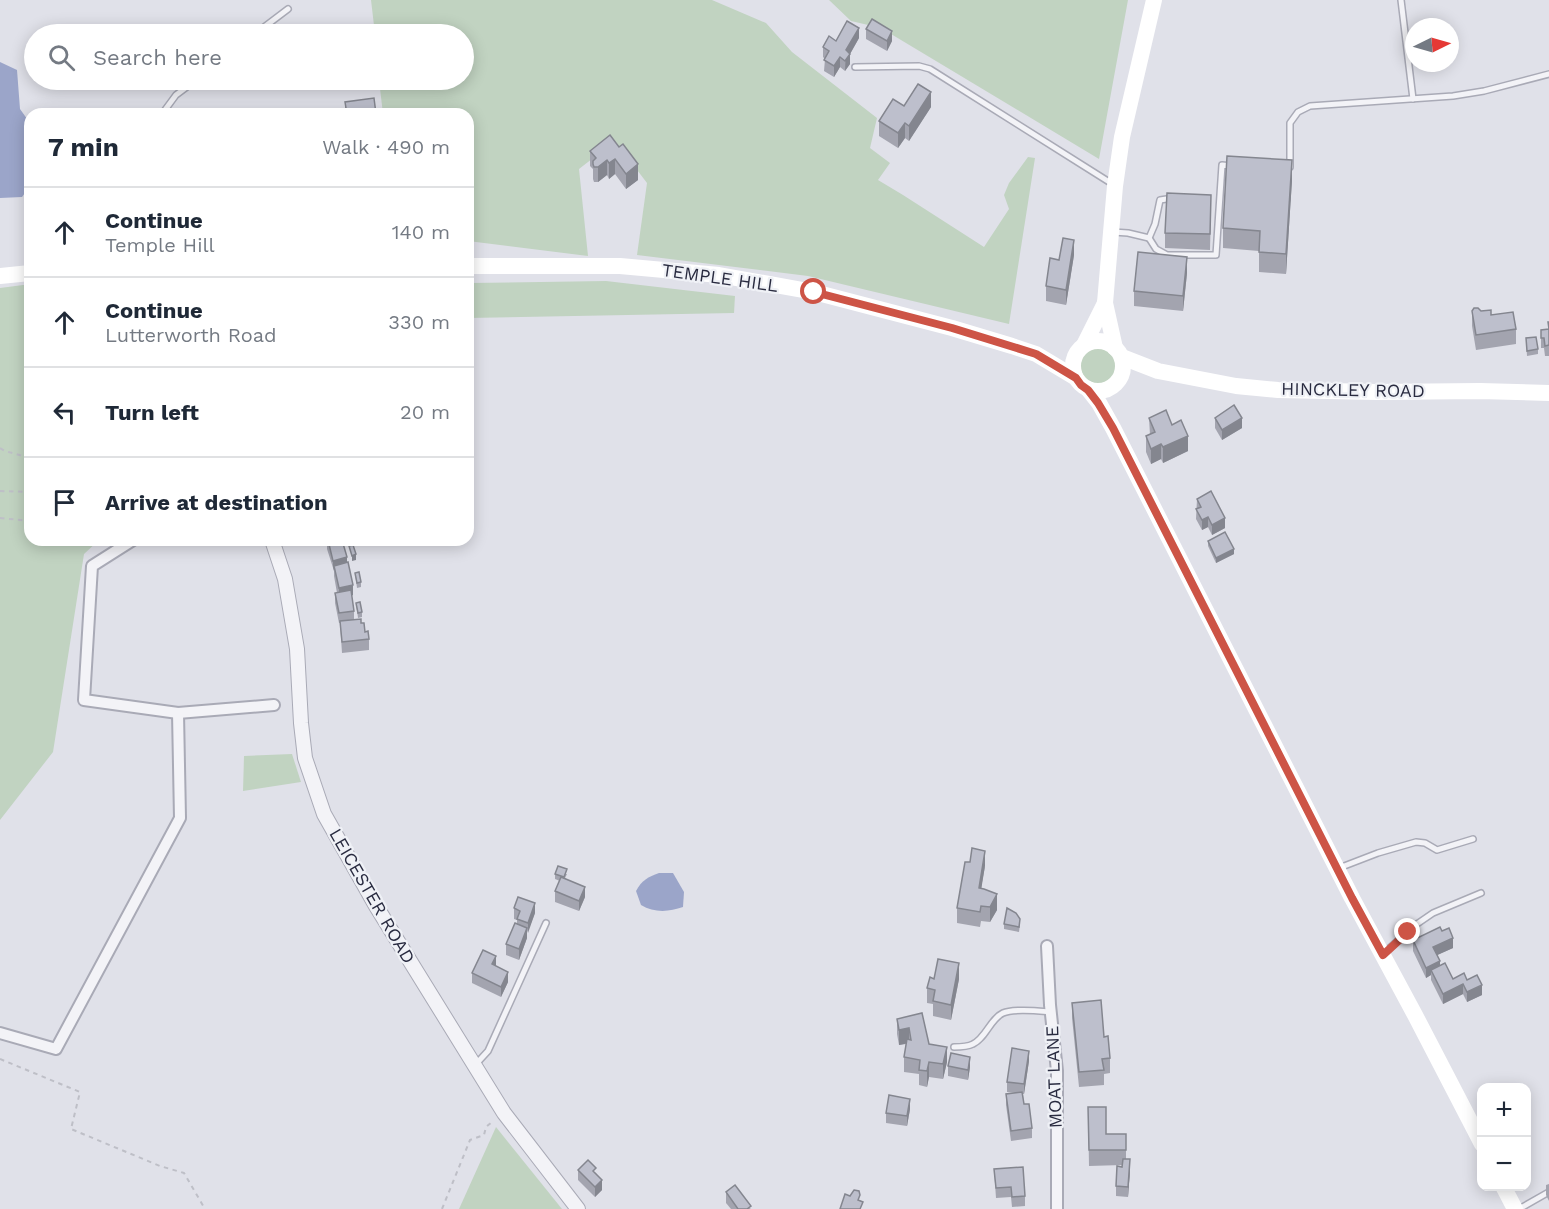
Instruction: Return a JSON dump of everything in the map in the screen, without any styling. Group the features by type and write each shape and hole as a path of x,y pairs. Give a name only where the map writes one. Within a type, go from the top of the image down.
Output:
{"main road":[{"path":"1113,428 1112,405 1123,371 1105,303 1115,186 1122,137 1154,0"},
{"name":"TEMPLE HILL","path":"474,266 620,266 719,275 814,292 952,328 1036,354 1082,384"},
{"path":"0,276 24,274"},
{"path":"1105,303 1073,365 1082,384 1098,403 1113,428 1337,869 1478,1137"},
{"path":"1080,349 1097,341 1103,341 1119,352"},
{"name":"TEMPLE HILL","path":"1036,354 1080,349"},
{"name":"HINCKLEY ROAD","path":"1119,352 1158,372 1236,386 1278,390 1549,393"},
{"name":"HINCKLEY ROAD","path":"1118,381 1158,372"},
{"path":"1082,384 1095,392 1103,391 1118,381"},
{"path":"1506,1191 1517,1209"}],"street":[{"path":"124,546 92,566 84,700 178,713 274,705"},
{"name":"LEICESTER ROAD","path":"274,546 285,579 297,649 304,758 324,814 376,906 504,1113 578,1209"},
{"path":"0,1033 56,1049 180,818 178,713"},
{"name":"MOAT LANE","path":"1047,946 1057,1071 1057,1209"}],"lane":[{"path":"1401,0 1413,99"},
{"path":"268,24 288,9"},
{"path":"855,68 919,66 930,69 1115,186"},
{"path":"1279,168 1290,169 1290,123 1298,112 1310,106 1453,96 1484,91 1549,74"},
{"path":"166,108 182,90"},
{"path":"1111,232 1149,238 1156,249 1167,255 1215,255 1222,165 1233,166"},
{"path":"1149,238 1155,224 1160,200 1183,196"},
{"path":"1337,869 1378,853 1416,842 1425,843 1437,849 1473,839"},
{"path":"1383,955 1414,926 1433,913 1481,893"},
{"path":"475,1066 488,1051 546,923"},
{"path":"954,1047 967,1046 978,1041 1004,1012 1032,1010 1051,1012"},
{"path":"1517,1209 1549,1192"}],"path":[{"path":"0,448 24,456"},
{"path":"0,491 24,492"},
{"path":"0,518 24,520"},
{"path":"0,1059 80,1092 71,1129 160,1166 184,1173 205,1209"},
{"path":"442,1209 470,1140 484,1135 486,1127 495,1119"}],"green space":[{"path":"371,0 712,0 766,23 792,52 877,118 870,148 890,163 878,180 984,247 1009,209 1004,195 1009,183 1028,157 1035,158 1009,324 808,276 637,255 647,183 615,141 579,169 588,256 474,242 474,108 382,108 380,90 474,90 474,24 374,24"},
{"path":"829,0 1128,0 1099,159 881,28 851,21"},
{"path":"606,281 735,296 734,313 474,318 474,283"},
{"path":"24,285 24,546 93,546 84,554 53,752 0,820 0,288"},
{"path":"1098,347 1112,352 1117,366 1112,380 1098,385 1084,380 1079,366 1084,352"},
{"path":"292,754 301,782 243,791 244,756"},
{"path":"496,1127 562,1209 459,1209"}],"water":[{"path":"0,62 17,70 20,109 24,115 24,194 22,197 0,198"},
{"path":"659,873 673,873 684,892 683,907 662,911 641,905 636,891 646,879"}],"building":[{"path":"872,19 892,31 887,41 866,29"},
{"path":"847,21 859,28 846,50 850,54 845,61 840,57 834,66 824,60 829,51 823,47 829,36 836,41"},
{"path":"918,84 931,92 909,126 905,123 898,133 879,121 893,99 904,106"},
{"path":"374,98 375,108 346,108 345,102"},
{"path":"610,135 619,147 623,144 638,164 626,174 615,159 609,163 607,160 598,167 594,167 593,161 596,158 590,151"},
{"path":"1227,156 1292,160 1286,254 1259,252 1260,231 1223,228"},
{"path":"1167,193 1211,195 1210,234 1165,233"},
{"path":"1063,238 1074,240 1066,290 1046,286 1050,258 1059,260"},
{"path":"1138,252 1187,257 1183,296 1134,291"},
{"path":"1474,308 1481,311 1491,310 1491,315 1513,312 1516,329 1476,335 1472,311"},
{"path":"1549,329 1549,345 1545,346 1544,338 1541,338 1541,330"},
{"path":"1536,337 1538,349 1527,351 1526,338"},
{"path":"1234,405 1242,418 1222,430 1215,418"},
{"path":"1166,410 1172,425 1181,420 1188,436 1163,447 1161,444 1151,449 1146,436 1155,432 1149,418"},
{"path":"1211,491 1225,518 1212,525 1208,517 1202,520 1196,509 1201,507 1197,499"},
{"path":"1225,532 1234,549 1216,558 1208,541"},
{"path":"329,546 344,546 347,557 333,561"},
{"path":"349,546 353,546 356,554 352,556"},
{"path":"348,562 353,585 339,588 334,566"},
{"path":"359,572 361,582 357,583 355,573"},
{"path":"351,590 354,611 339,613 335,593"},
{"path":"360,602 362,612 358,613 356,603"},
{"path":"361,619 365,632 368,631 369,639 342,642 340,621"},
{"path":"972,848 985,851 979,888 997,894 990,907 981,906 980,912 957,908 965,862 970,862"},
{"path":"558,866 567,869 564,877 555,874"},
{"path":"561,877 585,887 579,901 555,891"},
{"path":"518,897 535,903 528,923 517,919 520,911 514,908"},
{"path":"1007,908 1016,913 1020,919 1019,927 1004,924"},
{"path":"515,923 527,928 519,949 506,944"},
{"path":"1440,927 1442,931 1449,928 1453,938 1433,947 1440,961 1426,968 1413,940"},
{"path":"483,950 496,956 492,964 508,972 501,987 472,973"},
{"path":"938,959 959,963 951,1005 933,1001 935,990 927,988 930,977 934,979"},
{"path":"1445,963 1453,979 1464,973 1467,980 1477,975 1482,985 1467,992 1463,984 1443,994 1431,970"},
{"path":"1101,1000 1104,1037 1108,1036 1110,1058 1102,1059 1104,1070 1079,1072 1072,1003"},
{"path":"922,1013 929,1044 947,1047 943,1064 929,1062 927,1071 919,1070 920,1060 904,1057 907,1039 911,1040 909,1028 899,1030 897,1019"},
{"path":"1012,1048 1029,1051 1024,1084 1007,1082"},
{"path":"951,1053 970,1057 968,1070 948,1066"},
{"path":"1022,1092 1024,1104 1029,1104 1032,1128 1011,1131 1006,1094"},
{"path":"889,1095 910,1099 907,1116 886,1113"},
{"path":"1088,1107 1106,1107 1106,1134 1126,1134 1126,1150 1089,1150"},
{"path":"1123,1159 1130,1159 1128,1187 1116,1186 1117,1166 1122,1167"},
{"path":"588,1160 596,1168 593,1171 602,1180 595,1187 578,1170"},
{"path":"1023,1167 1025,1196 1012,1197 1011,1187 996,1188 994,1169"},
{"path":"735,1185 751,1206 747,1209 738,1209 726,1192"},
{"path":"854,1190 859,1191 858,1200 863,1202 860,1209 840,1209 845,1194 850,1196"}],"route":[{"path":"814,292 952,328 1036,354 1076,378 1088,390 1113,428 1383,955 1408,932"}]}
